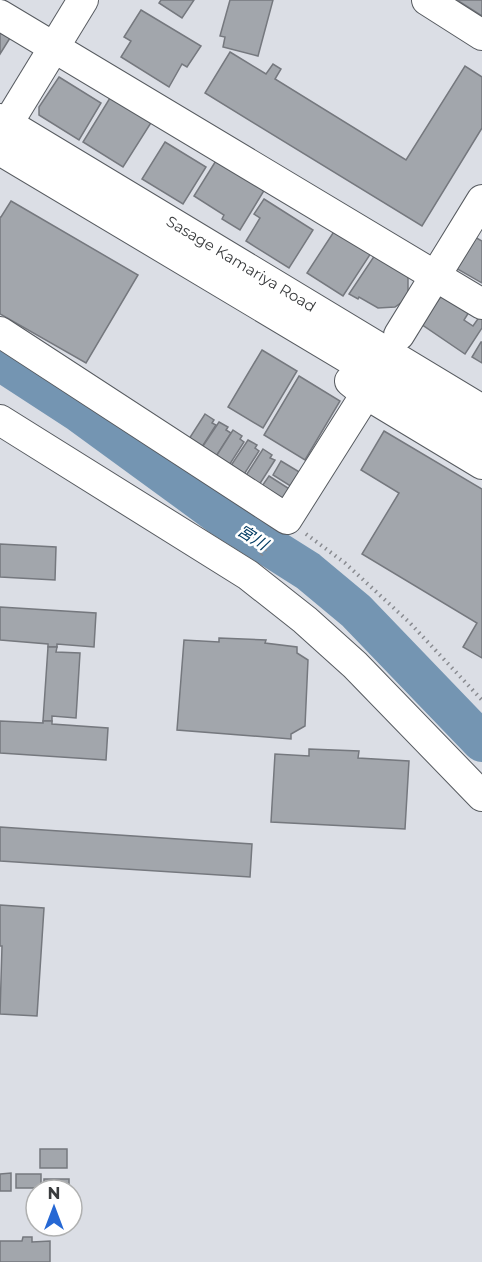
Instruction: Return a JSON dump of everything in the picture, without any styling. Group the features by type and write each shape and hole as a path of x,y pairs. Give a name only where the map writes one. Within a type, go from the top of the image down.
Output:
{"street":[{"path":"2,132 83,0"},
{"path":"427,0 482,35"},
{"path":"0,15 482,304"},
{"name":"Sasage Kamariya Road","path":"2,132 302,301 482,410"},
{"name":"Sasage Kamariya Road","path":"2,132 257,304 482,438"},
{"path":"399,335 482,200"},
{"path":"302,301 399,335 482,387"},
{"path":"257,304 366,394 482,464"},
{"path":"0,332 287,519 366,394"},
{"path":"5,426 248,575 305,620 355,665 482,796"}],"path":[{"path":"248,575 287,519 345,563 410,623 482,700"}],"building":[{"path":"161,0 194,0 182,18 159,3"},
{"path":"230,0 273,0 258,56 223,47 225,37 220,36"},
{"path":"457,0 482,0 482,16"},
{"path":"141,10 201,46 187,67 182,64 169,87 121,57 131,41 124,37"},
{"path":"0,33 10,38 0,54"},
{"path":"230,52 266,74 273,64 281,69 275,79 406,160 465,66 482,77 482,128 422,226 205,93"},
{"path":"59,77 101,103 79,140 39,115 39,107"},
{"path":"113,93 154,118 123,167 83,142"},
{"path":"165,142 206,167 183,204 142,179"},
{"path":"217,159 265,189 240,230 222,219 224,215 194,196"},
{"path":"264,199 313,230 289,268 246,241 260,218 254,214"},
{"path":"11,201 138,275 86,363 0,314 0,217"},
{"path":"335,230 371,253 343,296 307,273"},
{"path":"473,236 482,241 482,283 454,267"},
{"path":"377,252 408,271 408,293 395,307 378,308 349,294"},
{"path":"442,295 469,312 464,320 473,326 480,316 482,318 482,328 465,354 421,324"},
{"path":"482,342 482,363 472,357"},
{"path":"262,350 297,371 263,428 228,407"},
{"path":"299,376 340,401 305,460 264,435"},
{"path":"205,414 214,420 212,423 216,425 200,450 187,442"},
{"path":"219,422 228,427 226,430 231,433 215,458 201,449"},
{"path":"233,430 242,436 240,439 244,442 228,467 215,458"},
{"path":"384,431 482,489 482,658 463,647 477,623 362,554 399,493 361,470"},
{"path":"248,440 257,445 255,448 259,451 243,476 230,467"},
{"path":"263,449 272,455 270,458 275,460 259,485 245,477"},
{"path":"281,461 301,473 292,487 273,475"},
{"path":"269,476 291,490 284,501 260,489"},
{"path":"0,544 56,547 55,580 0,577"},
{"path":"0,607 96,613 94,647 57,644 57,647 48,647 48,644 0,640"},
{"path":"219,638 266,640 265,643 297,647 297,653 308,660 305,726 291,734 291,739 177,730 184,640 219,642"},
{"path":"48,647 57,647 56,652 80,653 76,718 52,716 52,721 43,721"},
{"path":"0,721 43,723 43,721 52,721 52,724 108,728 106,760 0,753"},
{"path":"309,749 359,751 358,758 409,761 405,829 271,822 275,754 309,756"},
{"path":"0,827 252,844 250,877 0,861"},
{"path":"0,905 44,908 37,1016 0,1014 2,946 0,946"},
{"path":"40,1149 67,1149 67,1168 40,1168"},
{"path":"11,1173 11,1191 0,1191 0,1174"},
{"path":"16,1174 41,1174 41,1178 24,1178 24,1188 16,1188"},
{"path":"24,1237 32,1238 32,1242 50,1241 50,1262 0,1262 0,1241 22,1241"}],"waterway":[{"name":"宮川","path":"0,361 80,413 221,516 308,571 356,611 482,742"}]}
